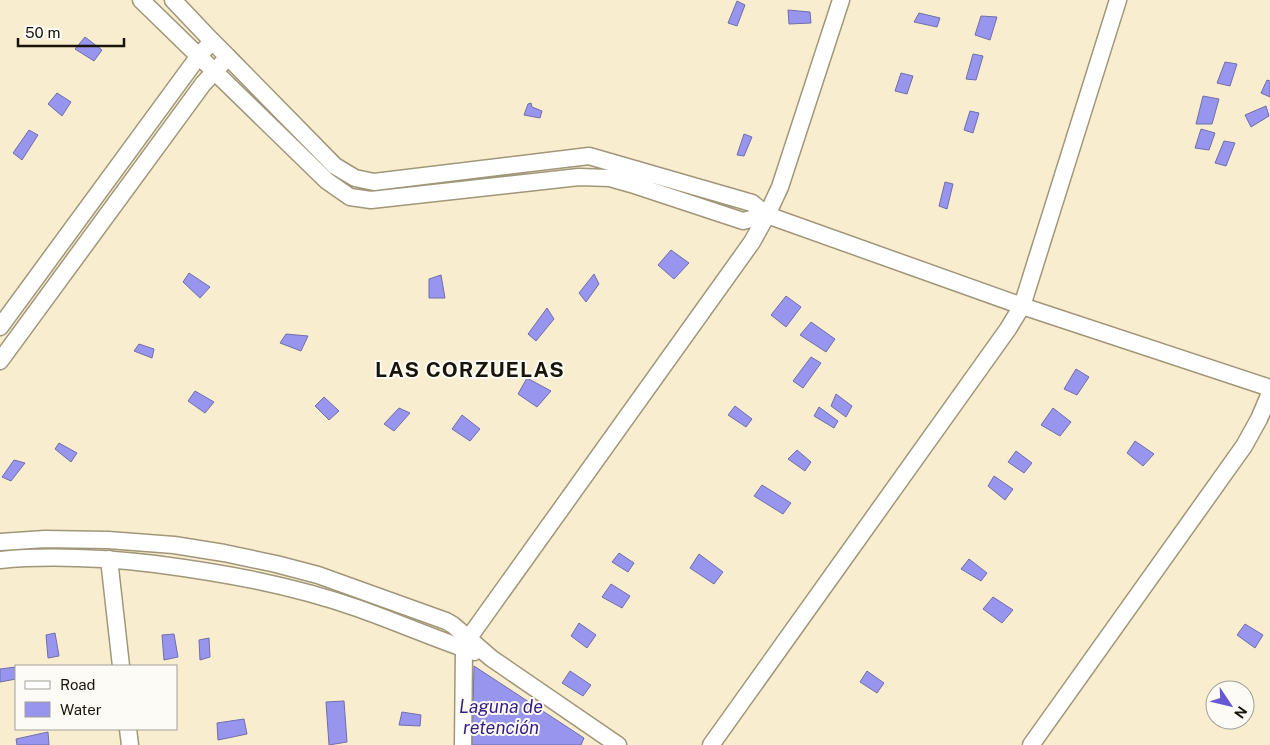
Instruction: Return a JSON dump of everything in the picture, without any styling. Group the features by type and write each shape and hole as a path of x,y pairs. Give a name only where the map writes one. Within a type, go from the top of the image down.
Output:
{"street":[{"path":"141,0 327,181 350,197 371,200 579,177 610,178 743,221 767,215"},
{"path":"174,0 335,166 355,178 374,182 589,156 752,203 767,215 1022,306 1270,388"},
{"path":"463,745 466,644 752,242 780,187 841,0"},
{"path":"711,745 1002,338 1022,306 1118,0"},
{"path":"0,327 198,57 212,41"},
{"path":"0,360 203,84 228,57"},
{"path":"1031,745 1244,446 1270,393"},
{"path":"0,542 45,539 108,540 174,545 276,564 318,575 446,621 453,625 466,644"},
{"path":"0,560 66,557 109,559 192,569 251,579 358,608 466,644 491,658 618,745"},
{"path":"109,559 121,665"},
{"path":"128,730 130,745"}],"water":[{"path":"737,1 745,5 737,26 728,23"},
{"path":"788,10 810,12 811,23 789,24"},
{"path":"919,13 940,18 937,27 914,22"},
{"path":"981,16 997,17 990,40 975,35"},
{"path":"85,37 102,50 94,61 75,49"},
{"path":"973,54 983,56 976,80 966,79"},
{"path":"1225,62 1237,64 1230,86 1217,83"},
{"path":"901,73 913,76 907,94 895,91"},
{"path":"1267,80 1270,81 1270,97 1261,93"},
{"path":"57,93 71,102 62,116 48,104"},
{"path":"1203,96 1219,99 1212,124 1196,124"},
{"path":"531,103 532,107 542,111 540,118 524,115 528,104"},
{"path":"1266,106 1269,116 1251,127 1245,115"},
{"path":"970,111 979,113 973,133 964,130"},
{"path":"1201,129 1215,133 1209,150 1195,148"},
{"path":"29,130 38,135 22,160 13,153"},
{"path":"744,134 752,137 744,156 737,155"},
{"path":"1224,141 1235,143 1226,166 1215,163"},
{"path":"945,182 953,184 947,209 939,206"},
{"path":"671,250 689,263 674,279 658,265"},
{"path":"189,273 210,287 200,298 183,282"},
{"path":"594,274 599,284 586,302 579,293"},
{"path":"441,275 445,298 429,298 429,279"},
{"path":"786,296 801,307 786,327 771,315"},
{"path":"547,308 554,319 536,341 528,334"},
{"path":"811,322 835,339 826,352 800,335"},
{"path":"286,334 308,336 301,351 280,343"},
{"path":"139,344 154,349 152,358 134,351"},
{"path":"811,357 821,363 803,388 793,381"},
{"path":"1076,369 1089,377 1077,395 1064,389"},
{"path":"527,378 551,391 537,407 518,394"},
{"path":"195,391 214,402 205,413 188,401"},
{"path":"836,394 852,406 846,417 831,406"},
{"path":"324,397 339,411 329,420 315,406"},
{"path":"735,406 752,419 746,427 728,415"},
{"path":"819,407 838,421 834,428 814,416"},
{"path":"399,408 410,413 394,431 384,424"},
{"path":"1053,408 1071,422 1060,436 1041,425"},
{"path":"462,415 480,429 470,441 452,429"},
{"path":"1135,441 1154,454 1143,466 1127,453"},
{"path":"59,443 77,453 71,462 55,449"},
{"path":"797,450 811,462 805,471 788,459"},
{"path":"1016,451 1032,463 1024,473 1008,462"},
{"path":"14,460 25,463 11,481 2,477"},
{"path":"994,476 1013,489 1005,500 988,486"},
{"path":"762,485 791,503 783,514 754,496"},
{"path":"619,553 634,563 628,572 612,562"},
{"path":"699,554 723,572 714,584 690,568"},
{"path":"969,559 987,573 981,581 961,569"},
{"path":"611,584 630,596 622,608 602,597"},
{"path":"993,597 1013,610 1002,623 983,609"},
{"path":"579,623 596,635 587,648 571,636"},
{"path":"1245,624 1263,635 1255,648 1237,635"},
{"path":"55,633 59,656 48,658 46,635"},
{"path":"174,634 178,657 164,660 162,635"},
{"path":"209,638 210,657 200,660 199,640"},
{"name":"Laguna de retención","path":"474,666 584,738 581,745 472,745"},
{"path":"15,667 15,679 0,682 0,669"},
{"path":"570,671 591,685 583,696 562,683"},
{"path":"867,671 884,683 877,693 860,682"},
{"path":"344,701 347,742 329,745 326,702"},
{"path":"402,712 421,715 420,726 399,725"},
{"path":"244,719 247,734 218,740 217,723"},
{"path":"48,732 49,745 17,745 16,739"}],"district":[{"name":"LAS CORZUELAS","path":"470,370"}]}
